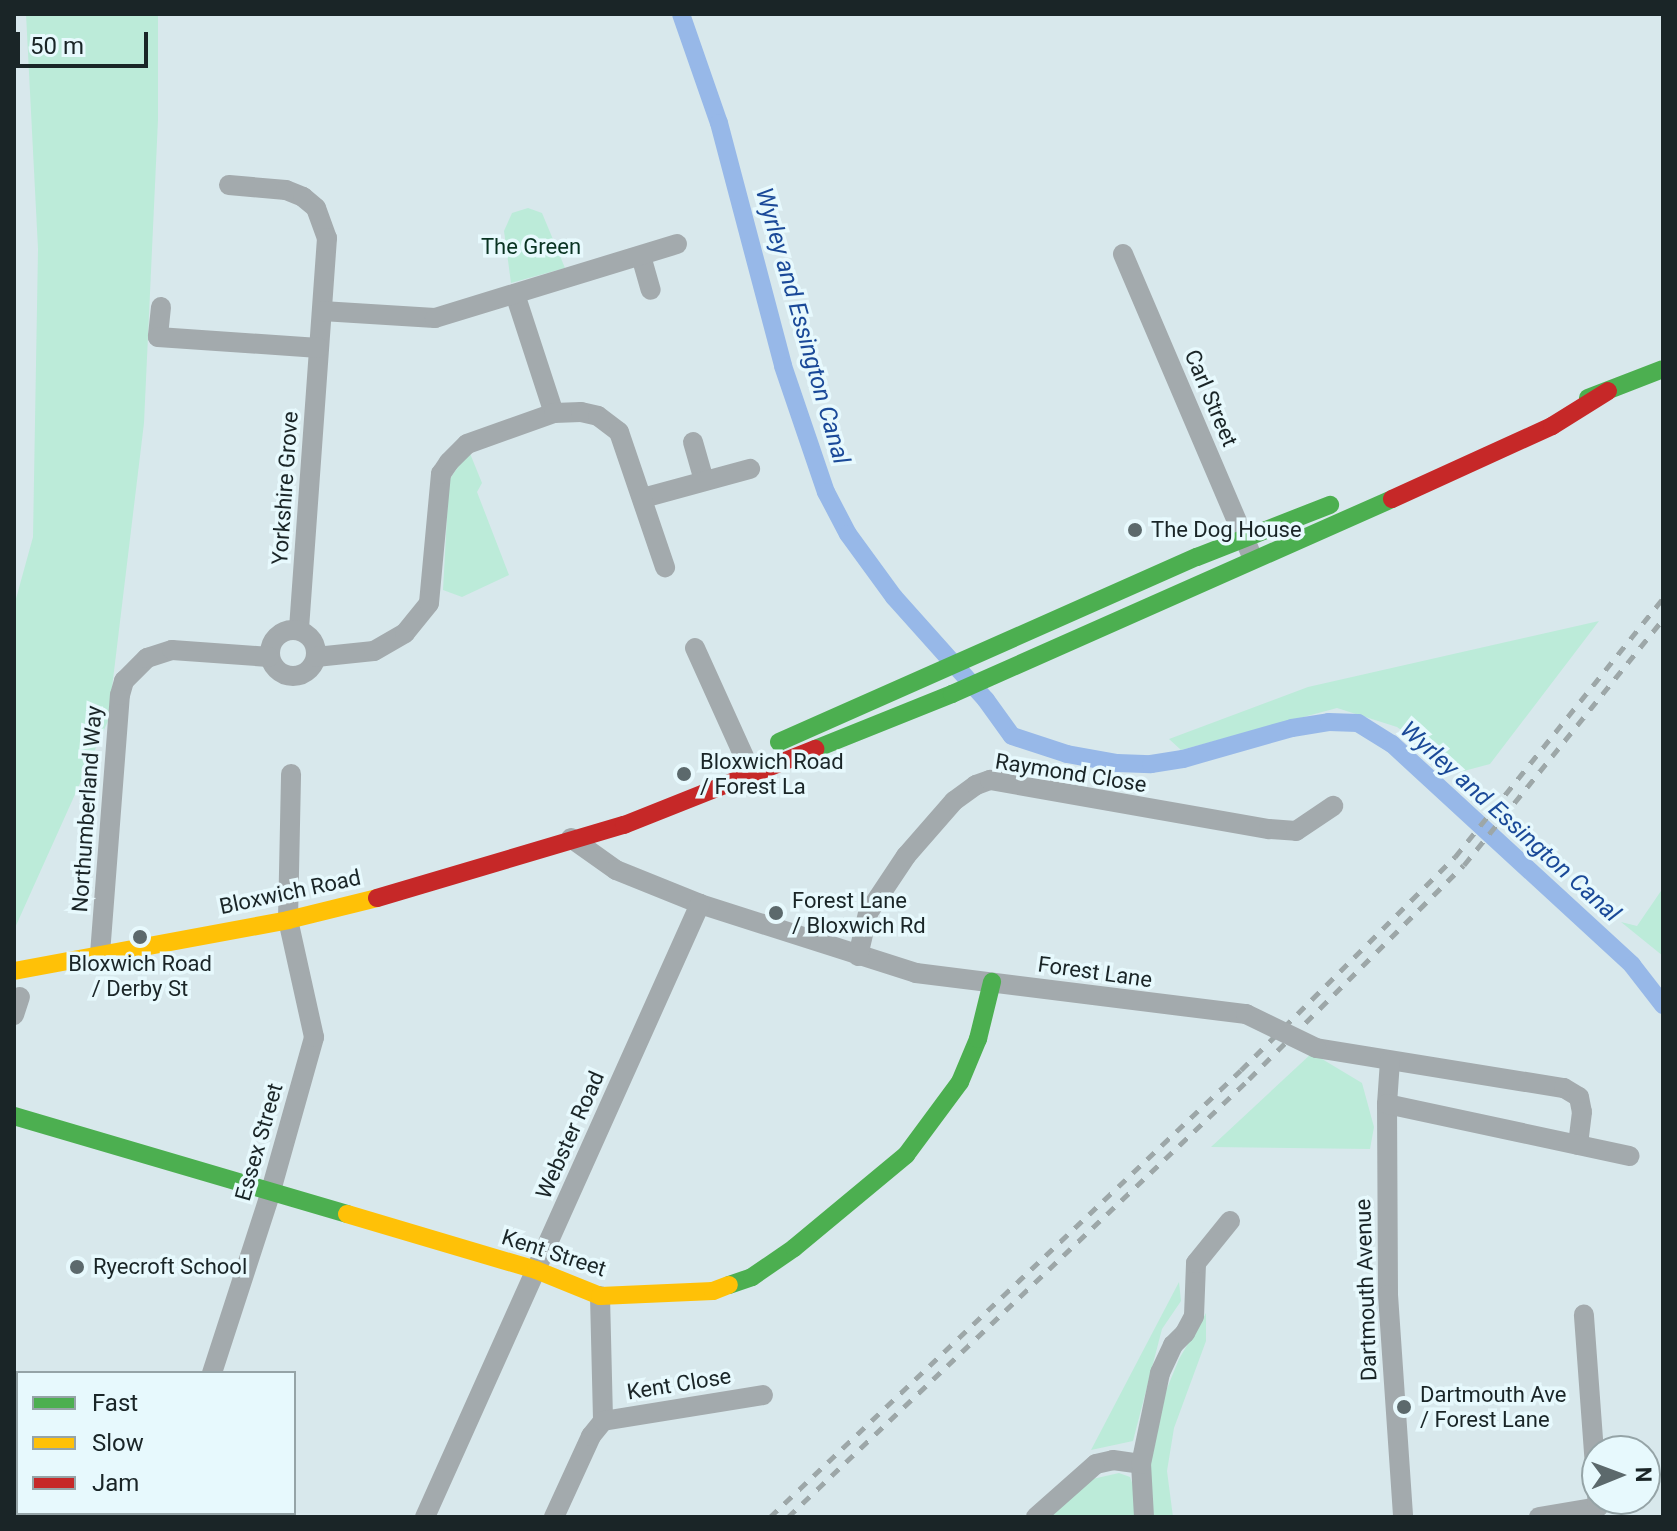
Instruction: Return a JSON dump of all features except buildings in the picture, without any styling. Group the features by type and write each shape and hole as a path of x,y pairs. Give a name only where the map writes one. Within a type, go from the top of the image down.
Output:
{"main road":[{"path":"748,765 854,709 1197,557 1245,541 1544,414 1663,369"},
{"path":"748,765 864,729 954,693 1254,562 1552,426 1608,391"},
{"path":"854,709 864,729"},
{"name":"Bloxwich Road","path":"14,971 288,920 420,887 571,838 624,825 748,765"},
{"name":"Kent Street","path":"14,1116 536,1270 600,1296 713,1291 752,1277 838,1214 906,1155 960,1082 978,1039 992,982"}],"street":[{"name":"Yorkshire Grove","path":"229,185 286,190 303,197 316,208 327,238 299,630"},
{"path":"322,311 435,318 677,244"},
{"name":"Carl Street","path":"1123,254 1254,562"},
{"path":"641,256 651,290"},
{"path":"515,294 554,413"},
{"path":"161,307 158,337 319,348"},
{"path":"316,657 374,651 405,633 425,612 429,603 441,474 467,444 554,413 581,412 598,416 619,432 665,567"},
{"path":"693,442 704,480"},
{"path":"643,498 750,469"},
{"path":"299,630 309,636 316,657 312,667 294,677 283,675 269,657 278,635 299,630"},
{"path":"695,648 748,765"},
{"name":"Northumberland Way","path":"100,954 120,695 124,681 147,658 172,650 269,657"},
{"name":"Essex Street","path":"213,1371 270,1194 314,1037 288,920 291,774"},
{"name":"Raymond Close","path":"858,956 868,913 906,856 954,801 976,785 990,780 1269,829 1296,831 1320,810"},
{"name":"Forest Lane","path":"571,838 616,870 700,904 916,973 1246,1014 1316,1048 1564,1088 1579,1097 1582,1112 1578,1145"},
{"name":"Webster Road","path":"425,1517 700,904"},
{"name":"Dartmouth Avenue","path":"1390,1061 1387,1104 1388,1295 1403,1517"},
{"path":"1387,1104 1629,1156"},
{"path":"1144,1517 1141,1464 1160,1373 1173,1345 1185,1333 1194,1316 1196,1263 1230,1221"},
{"name":"Kent Close","path":"554,1517 591,1436 603,1421 600,1296"},
{"path":"1539,1517 1598,1507 1584,1315"},
{"name":"Kent Close","path":"603,1421 763,1395"},
{"path":"1036,1517 1096,1464 1113,1460 1141,1464"}],"green space":[{"path":"26,14 158,14 158,120 144,423 108,721 14,930 14,606 33,537 38,249"},
{"name":"The Green","path":"528,208 542,213 565,268 511,283 504,231 512,213"},
{"path":"469,451 482,483 477,492 509,575 462,597 443,590 449,480"},
{"path":"1599,621 1490,764 1460,772 1397,727 1337,708 1181,750 1169,739 1308,687"},
{"path":"1663,888 1663,956 1621,922 1637,926"},
{"path":"1312,1053 1362,1083 1374,1127 1370,1149 1211,1147"},
{"path":"1179,1282 1181,1301 1162,1329 1133,1441 1091,1450"},
{"path":"1206,1313 1206,1341 1174,1428 1167,1471 1173,1517 1151,1517 1150,1461 1163,1398 1179,1359"},
{"path":"1119,1473 1130,1477 1136,1494 1135,1517 1051,1517 1088,1480"}],"waterway":[{"name":"Wyrley and Essington Canal","path":"681,14 719,123 783,366 826,492 848,534 894,597 986,700 1012,736 1067,754 1117,763 1151,764 1183,759 1292,728 1329,722 1358,723 1392,744 1632,965 1663,1005"}],"railway":[{"path":"770,1517 1241,1070 1455,857 1663,598"},
{"path":"788,1517 1249,1079 1464,865 1663,619"}],"traffic: fast":[{"path":"1588,398 1663,369"},
{"path":"815,749 952,694 1392,499"},
{"path":"779,742 1197,557 1330,505"},
{"path":"729,1285 752,1277 794,1248 906,1155 960,1082 978,1039 992,982"},
{"path":"14,1116 347,1214"}],"traffic: slow":[{"path":"14,971 288,920 377,898"},
{"path":"347,1214 536,1270 600,1296 713,1291 729,1285"}],"traffic: jam":[{"path":"1392,499 1552,426 1608,391"},
{"path":"377,898 624,825 815,749"}],"place":[{"name":"The Dog House","path":"1135,530"},
{"name":"Bloxwich Road / Forest La","path":"684,774"},
{"name":"Forest Lane / Bloxwich Rd","path":"776,913"},
{"name":"Bloxwich Road / Derby St","path":"140,937"},
{"name":"Ryecroft School","path":"77,1267"},
{"name":"Dartmouth Ave / Forest Lane","path":"1404,1407"}]}
